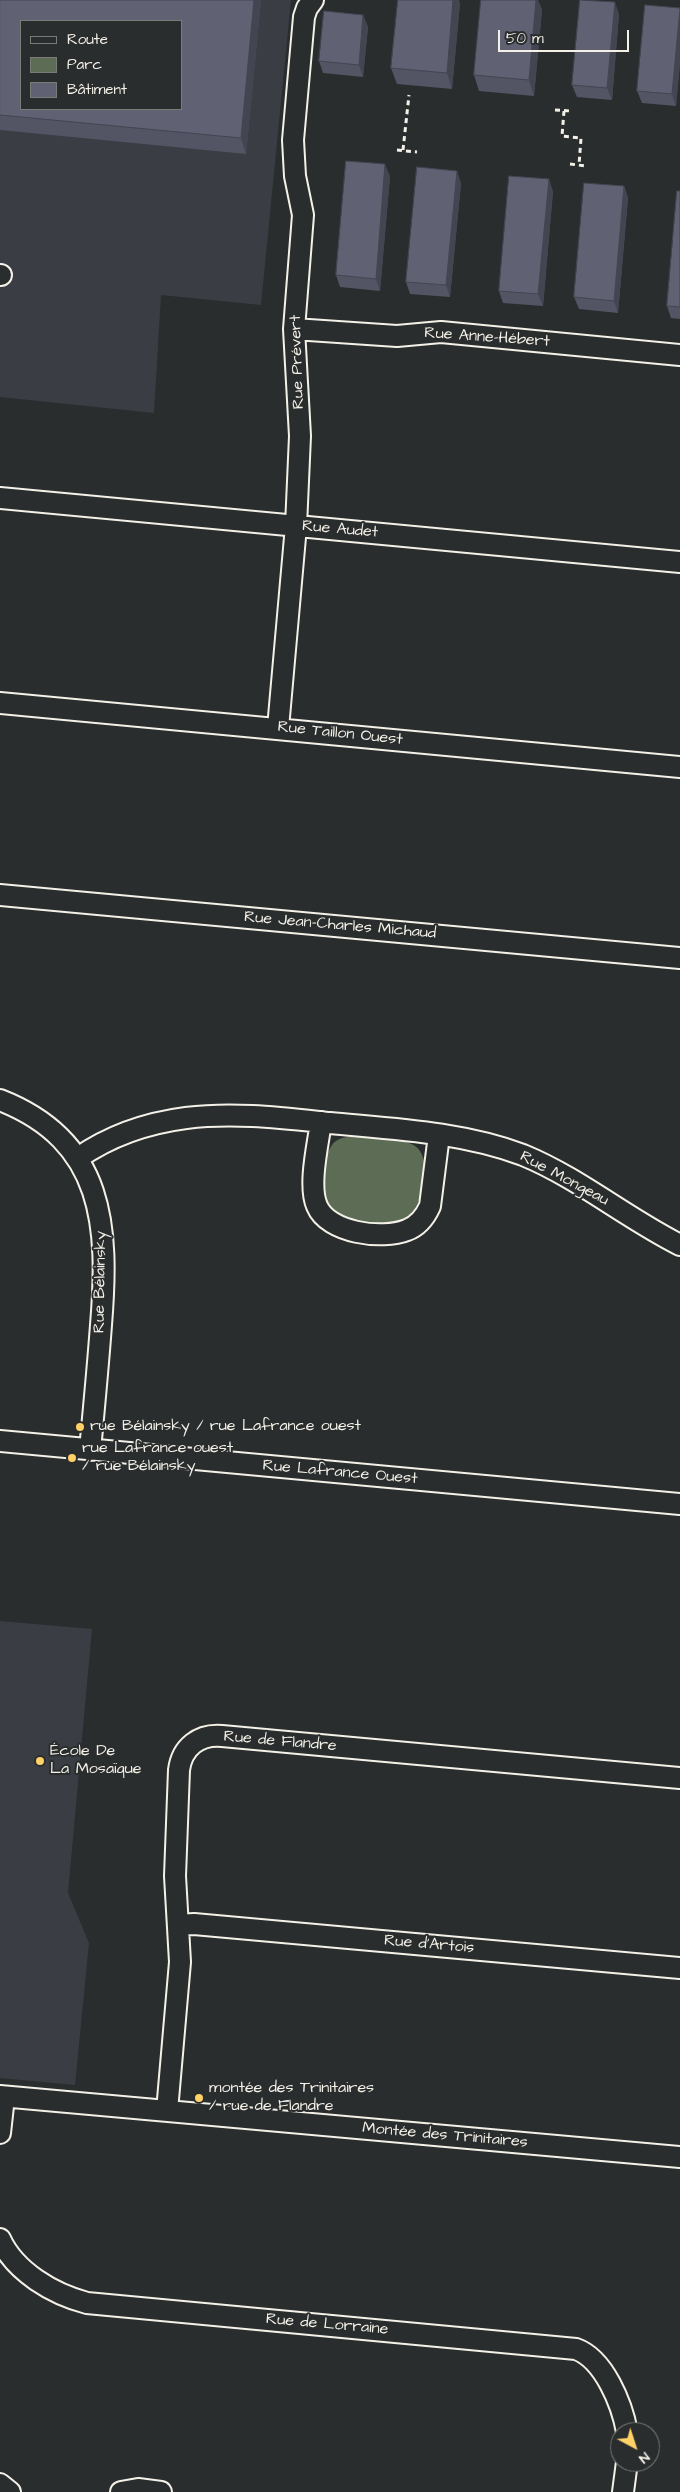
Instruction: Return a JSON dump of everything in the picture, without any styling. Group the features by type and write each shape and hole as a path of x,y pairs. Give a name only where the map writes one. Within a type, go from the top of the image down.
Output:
{"street":[{"name":"Rue Prévert","path":"278,728 296,526 300,425 294,329 303,222 293,159 293,140 304,17 313,0"},
{"name":"Rue Anne-Hébert","path":"294,329 397,336 441,332 680,355"},
{"name":"Rue Audet","path":"0,498 680,562"},
{"name":"Rue Taillon Ouest","path":"0,703 680,766"},
{"name":"Rue Jean-Charles Michaud","path":"0,895 680,958"},
{"name":"Rue Bélainsky","path":"0,1100 51,1129 78,1158 93,1187 99,1209 104,1245 103,1302 90,1450"},
{"name":"Rue Mongeau","path":"78,1158 118,1135 140,1127 185,1118 236,1116 321,1122 439,1135 489,1145 540,1163 580,1184 680,1245"},
{"path":"321,1122 314,1186 316,1204 330,1223 341,1228 365,1232 402,1232 417,1225 424,1216 430,1206 439,1135"},
{"name":"Rue Lafrance Ouest","path":"0,1441 680,1504"},
{"name":"Rue de Flandre","path":"167,2111 179,1977 175,1876 178,1770 184,1754 191,1745 201,1738 218,1736 680,1778"},
{"name":"Rue d'Artois","path":"178,1925 194,1924 680,1968"},
{"path":"0,2133 2,2097"},
{"name":"Montée des Trinitaires","path":"2,2097 680,2157"},
{"name":"Rue de Lorraine","path":"0,2239 11,2258 24,2271 67,2296 87,2303 576,2349 588,2354 603,2369 624,2422"},
{"path":"623,2492 626,2472"},
{"path":"0,2484 10,2492"},
{"path":"121,2492 138,2489 161,2492"}],"path":[{"path":"403,150 408,95"},
{"path":"555,110 571,111"},
{"path":"564,111 562,136 581,138 579,165"},
{"path":"397,150 417,152"},
{"path":"570,164 586,166"}],"shaded area":[{"path":"0,0 291,0 261,305 161,295 154,413 0,397"},
{"name":"École De La Mosaïque","path":"0,1621 92,1629 68,1893 89,1943 75,2085 0,2078"}],"green space":[{"path":"359,1136 410,1143 422,1154 425,1165 425,1178 422,1191 410,1215 401,1222 384,1225 352,1222 341,1218 325,1202 323,1179 328,1152 339,1139"}],"building":[{"path":"0,0 254,0 241,138 0,115"},
{"path":"398,0 453,0 447,73 391,68"},
{"path":"481,0 536,0 529,80 474,75"},
{"path":"580,0 615,2 607,88 572,85"},
{"path":"645,5 680,8 672,94 637,91"},
{"path":"324,11 363,15 359,65 319,61"},
{"path":"346,161 385,164 376,279 336,275"},
{"path":"417,167 457,171 446,285 406,282"},
{"path":"509,176 549,179 538,294 499,291"},
{"path":"584,183 624,186 614,301 574,297"},
{"path":"677,191 680,191 680,307 667,306"}],"place":[{"name":"rue Bélainsky / rue Lafrance ouest","path":"80,1427"},
{"name":"rue Lafrance ouest / rue Bélainsky","path":"72,1458"},
{"name":"École De La Mosaïque","path":"40,1761"},
{"name":"montée des Trinitaires / rue de Flandre","path":"199,2098"}]}
